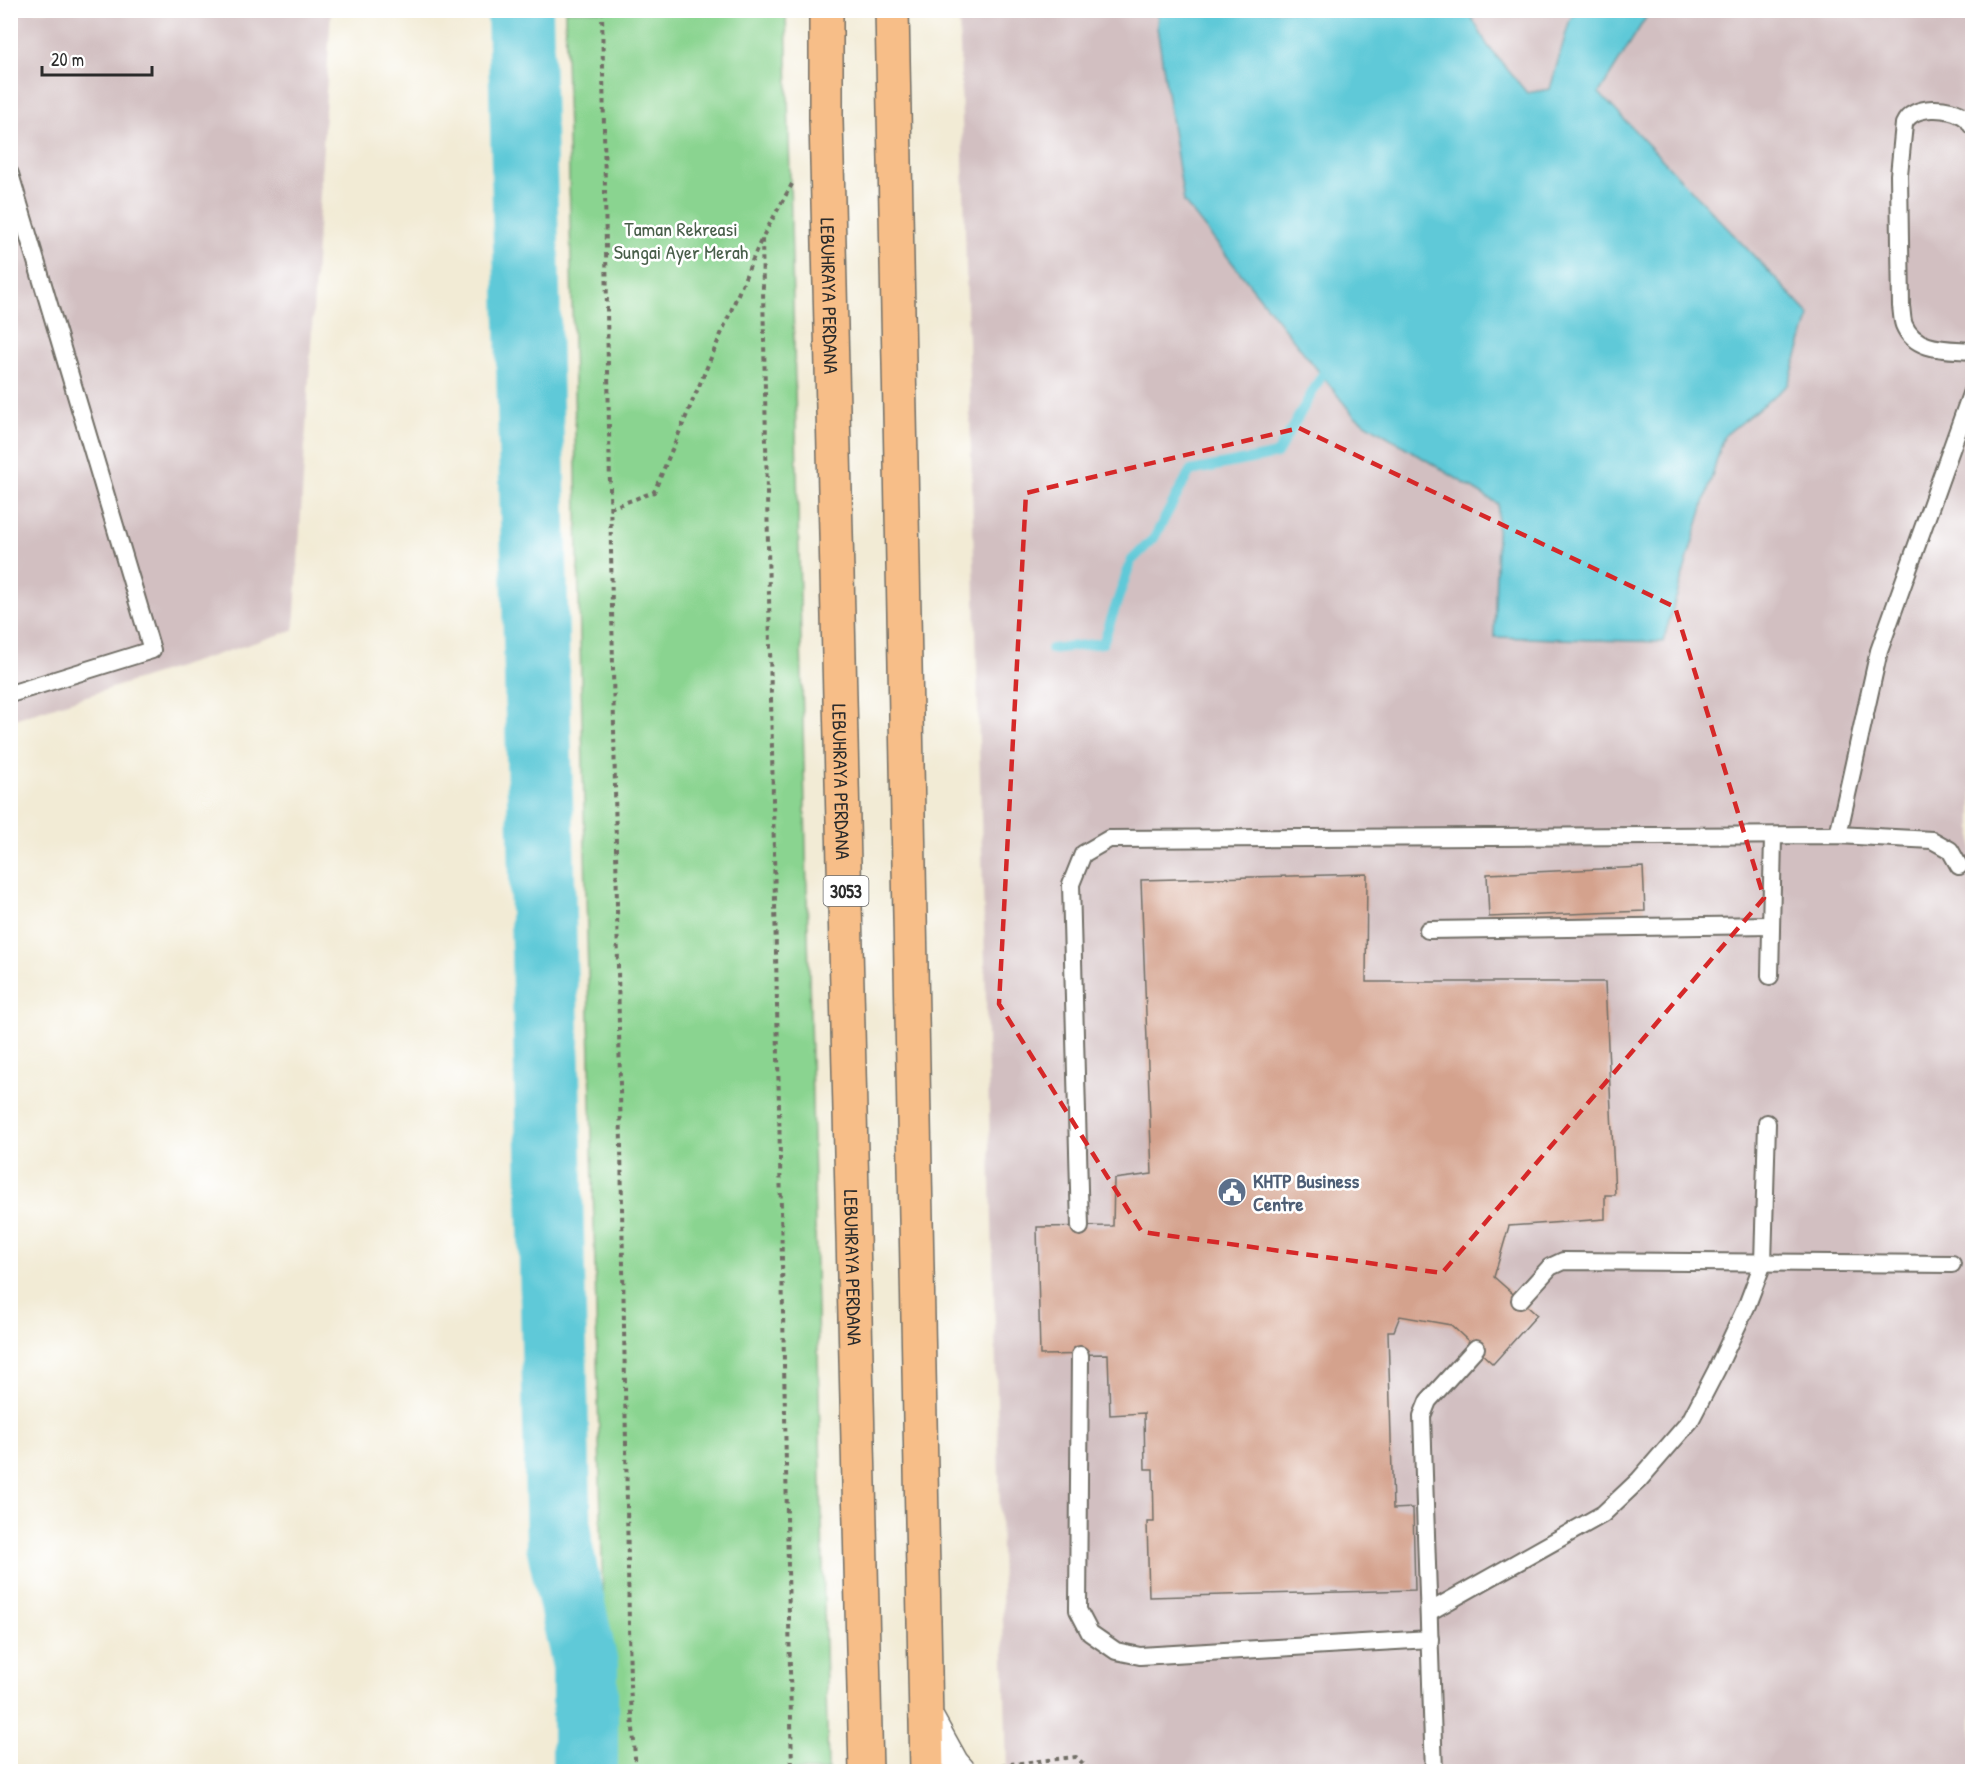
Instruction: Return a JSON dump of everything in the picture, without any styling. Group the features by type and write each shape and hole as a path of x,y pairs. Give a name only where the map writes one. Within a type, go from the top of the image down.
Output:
{"main road":[{"name":"LEBUHRAYA PERDANA","path":"826,10 826,120 866,1772"},
{"path":"892,10 927,1772"}],"street":[{"path":"926,1717 952,1764 959,1772"}],"lane":[{"path":"1972,126 1966,118 1946,109 1929,109 1906,118 1899,175 1901,306 1904,325 1916,342 1938,349 1972,351"},
{"path":"10,174 152,650 10,694"},
{"path":"1838,835 1879,651 1972,391"},
{"path":"1080,1227 1071,884 1083,854 1110,839 1838,835 1932,840 1950,850 1959,866"},
{"path":"1770,976 1773,837"},
{"path":"1428,930 1771,925"},
{"path":"1429,1612 1603,1514 1639,1480 1690,1420 1720,1362 1763,1263 1767,1123"},
{"path":"1520,1300 1550,1267 1563,1261 1952,1263"},
{"path":"1434,1772 1422,1416 1428,1401 1476,1348"},
{"path":"1080,1354 1078,1610 1090,1633 1116,1652 1140,1656 1430,1639"}],"path":[{"path":"602,10 630,1673 636,1772"},
{"path":"610,508 654,492 762,238 794,179"},
{"path":"762,238 792,1772"}],"highlighted area":[{"path":"1299,428 1675,607 1764,898 1442,1273 1142,1232 999,1004 1026,493"}],"shaded area":[{"path":"11,11 331,11 294,630 11,720"},
{"path":"959,11 1972,11 1972,1771 1007,1771"}],"green space":[{"name":"Taman Rekreasi Sungai Ayer Merah","path":"565,11 786,11 828,1771 607,1771"}],"water":[{"path":"1158,10 1468,11 1488,46 1527,93 1550,89 1570,19 1577,11 1650,11 1599,93 1810,315 1788,385 1724,436 1663,642 1494,637 1498,504 1354,416 1184,202 1157,27"}],"building":[{"path":"1643,867 1645,911 1489,917 1487,874"},
{"path":"1367,874 1366,982 1605,982 1615,1195 1605,1195 1605,1219 1509,1226 1494,1277 1537,1315 1493,1364 1451,1325 1400,1316 1394,1331 1388,1331 1393,1509 1413,1508 1415,1590 1149,1597 1147,1522 1154,1522 1153,1469 1145,1469 1144,1413 1110,1415 1108,1354 1040,1355 1037,1227 1113,1226 1114,1179 1152,1174 1141,880"}],"waterway":[{"path":"520,10 559,1544 585,1665 585,1772"},
{"path":"1051,649 1103,643 1131,561 1154,538 1190,471 1277,454 1329,363"}],"place":[{"name":"KHTP Business Centre","path":"1232,1192"}]}
